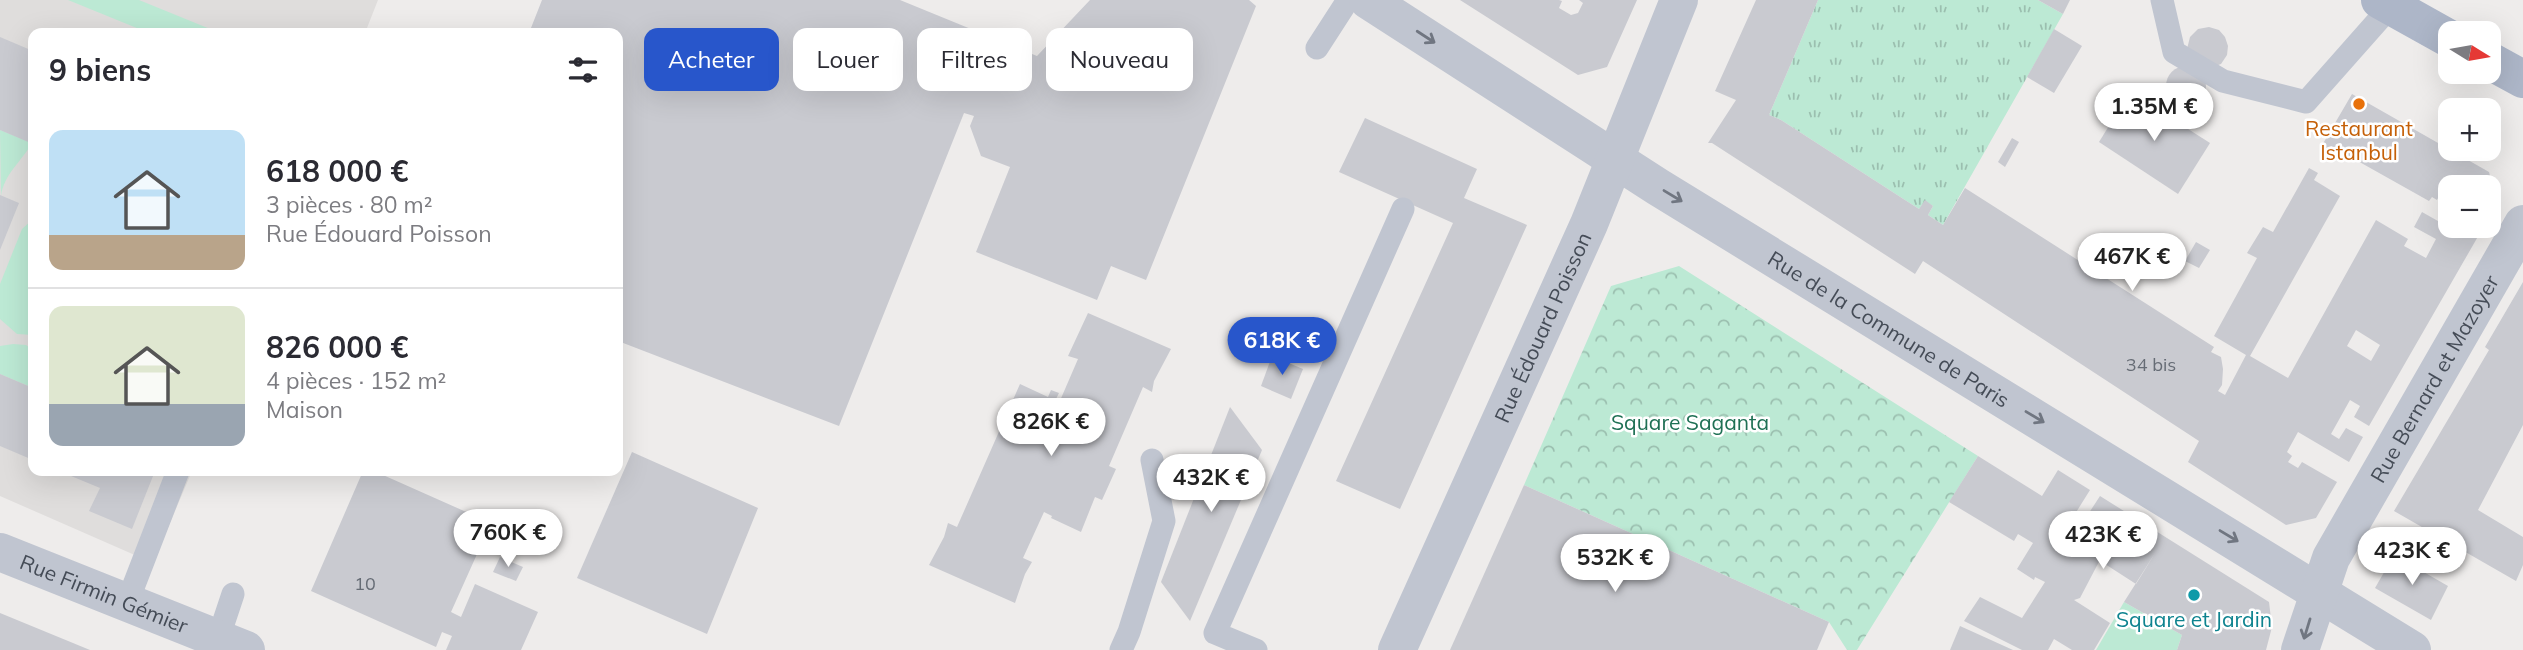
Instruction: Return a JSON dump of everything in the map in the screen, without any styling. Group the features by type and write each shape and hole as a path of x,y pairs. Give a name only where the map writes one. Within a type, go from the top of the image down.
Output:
{"main road":[{"path":"2386,3 2438,31"},
{"path":"2501,67 2523,79"}],"street":[{"name":"Rue de la Commune de Paris","path":"1368,0 1615,160 2412,650"},
{"name":"Rue Édouard Poisson","path":"1397,650 1583,236 1679,0"},
{"name":"Rue Bernard et Mazoyer","path":"2300,650 2331,558 2523,224"},
{"name":"Rue Firmin Gémier","path":"0,552 232,644"}],"lane":[{"path":"1317,48 1348,0"},
{"path":"2162,0 2174,52 2223,81 2305,102 2386,3"},
{"path":"1256,650 1215,634 1403,209"},
{"path":"1121,650 1164,521 1152,460"},
{"path":"127,603 175,476"},
{"path":"232,644 233,594"}],"shaded area":[{"path":"0,0 378,0 367,28 28,28 28,476 190,476 153,563 0,496"}],"green space":[{"path":"68,0 139,0 208,28 137,28"},
{"path":"1818,0 2038,0 2063,14 1943,225 1928,215 1933,206 1925,201 1919,209 1781,120 1769,115"},
{"path":"0,130 28,141 28,148 9,174 1,196"},
{"path":"28,224 28,335 17,334 0,319 0,284 22,229"},
{"name":"Square Saganta","path":"1679,266 1978,456 1857,650 1847,650 1829,622 1524,485 1611,286"},
{"path":"13,344 28,346 28,386 0,374 0,346"},
{"path":"2124,602 2182,635 2177,650 2096,650"}],"building":[{"path":"542,0 900,0 968,28 917,28 917,91 1032,91 1032,54 1037,56 1046,46 1046,91 1193,91 1193,28 1064,28 1090,0 1249,0 1256,6 1146,280 1111,266 1097,300 976,252 1010,167 981,156 970,126 974,116 964,113 839,426 623,343 623,28 531,28"},
{"path":"1460,0 1559,0 1562,1 1559,8 1571,15 1578,13 1583,3 1579,0 1637,0 1607,67 1578,75"},
{"path":"1756,0 1818,0 1769,115 1781,120 1919,209 1925,200 1933,206 1928,215 1943,225 1965,188 2214,347 2211,352 2221,357 2223,369 2222,385 2218,391 2225,395 2246,355 2214,336 2257,258 2247,253 2263,227 2273,232 2309,168 2318,173 2314,180 2340,196 2250,356 2288,378 2376,220 2408,239 2404,246 2426,258 2436,239 2414,227 2422,212 2438,221 2438,238 2477,238 2369,426 2354,417 2360,406 2350,400 2331,434 2339,439 2346,428 2363,437 2349,462 2298,432 2287,452 2292,456 2288,462 2298,468 2302,462 2337,482 2316,518 2286,525 2188,462 2199,441 1923,261 1915,274 1712,143 1708,143 1736,100 1715,91","holes":["2356,330 2380,345 2371,361 2347,346"]},
{"path":"2038,0 2070,0 2063,14"},
{"path":"2209,27 2219,30 2228,46 2227,55 2221,64 2210,68 2187,49 2190,37 2198,29"},
{"path":"2054,29 2082,46 2054,93 2027,77"},
{"path":"0,37 28,49 28,142 0,130"},
{"path":"2186,66 2194,67 2200,72 2205,78 2205,94 2200,100 2194,105 2186,106 2178,105 2172,100 2167,94 2166,86 2167,78 2172,72 2178,67"},
{"path":"2130,92 2210,143 2178,194 2099,142"},
{"path":"2352,94 2438,143 2438,161 2470,161 2490,175 2438,175 2438,198 2437,200 2432,197 2429,201 2331,146 2328,151 2321,147"},
{"path":"1365,118 1477,169 1464,198 1527,225 1400,509 1336,481 1453,223 1339,172"},
{"path":"2012,138 2019,142 2005,167 1998,162"},
{"path":"0,195 19,203 0,250"},
{"path":"2196,242 2210,250 2199,268 2185,261"},
{"path":"2523,282 2523,425 2478,510 2523,537 2523,565 2516,581 2394,511 2489,350 2485,347"},
{"path":"1088,313 1171,349 1154,381 1152,392 1143,387 1109,466 1116,469 1102,500 1095,497 1081,532 1044,512 1023,558 1032,562 1015,603 929,565 944,537 948,523 957,527 1020,384 1048,397 1051,390 1059,393 1055,401 1059,403 1078,359 1068,356"},
{"path":"1272,356 1303,369 1291,399 1261,386"},
{"path":"0,374 28,386 28,458 0,446"},
{"path":"1230,407 1262,450 1190,621 1161,582"},
{"path":"632,452 758,508 707,634 577,578"},
{"path":"1978,456 2042,496 2058,470 2090,490 2065,530 2074,536 2100,496 2269,602 2272,627 2266,650 2177,650 2182,635 2124,602 2136,584 2105,564 2108,559 2102,556 2080,598 2074,600 2110,623 2094,650 2072,650 2054,639 2048,650 2022,650 1964,621 1980,597 2022,618 2045,582 2035,577 2034,580 2017,569 2033,543 2018,534 2014,541 1949,502"},
{"path":"71,476 153,476 132,529 89,511 100,488"},
{"path":"361,476 385,476 491,523 451,612 461,617 475,584 538,612 521,650 446,650 452,636 442,632 436,647 311,591"},
{"path":"1524,485 1829,622 1817,650 1450,650"},
{"path":"505,525 522,532 515,550 498,543"},
{"path":"2394,555 2448,586 2431,620 2375,588"},
{"path":"500,557 523,567 516,581 493,572"},
{"path":"0,613 90,650 0,650"},
{"path":"1960,626 2013,650 1950,650"}],"place":[{"name":"Restaurant Istanbul","path":"2359,104"},
{"name":"Square et Jardin","path":"2194,595"}]}
